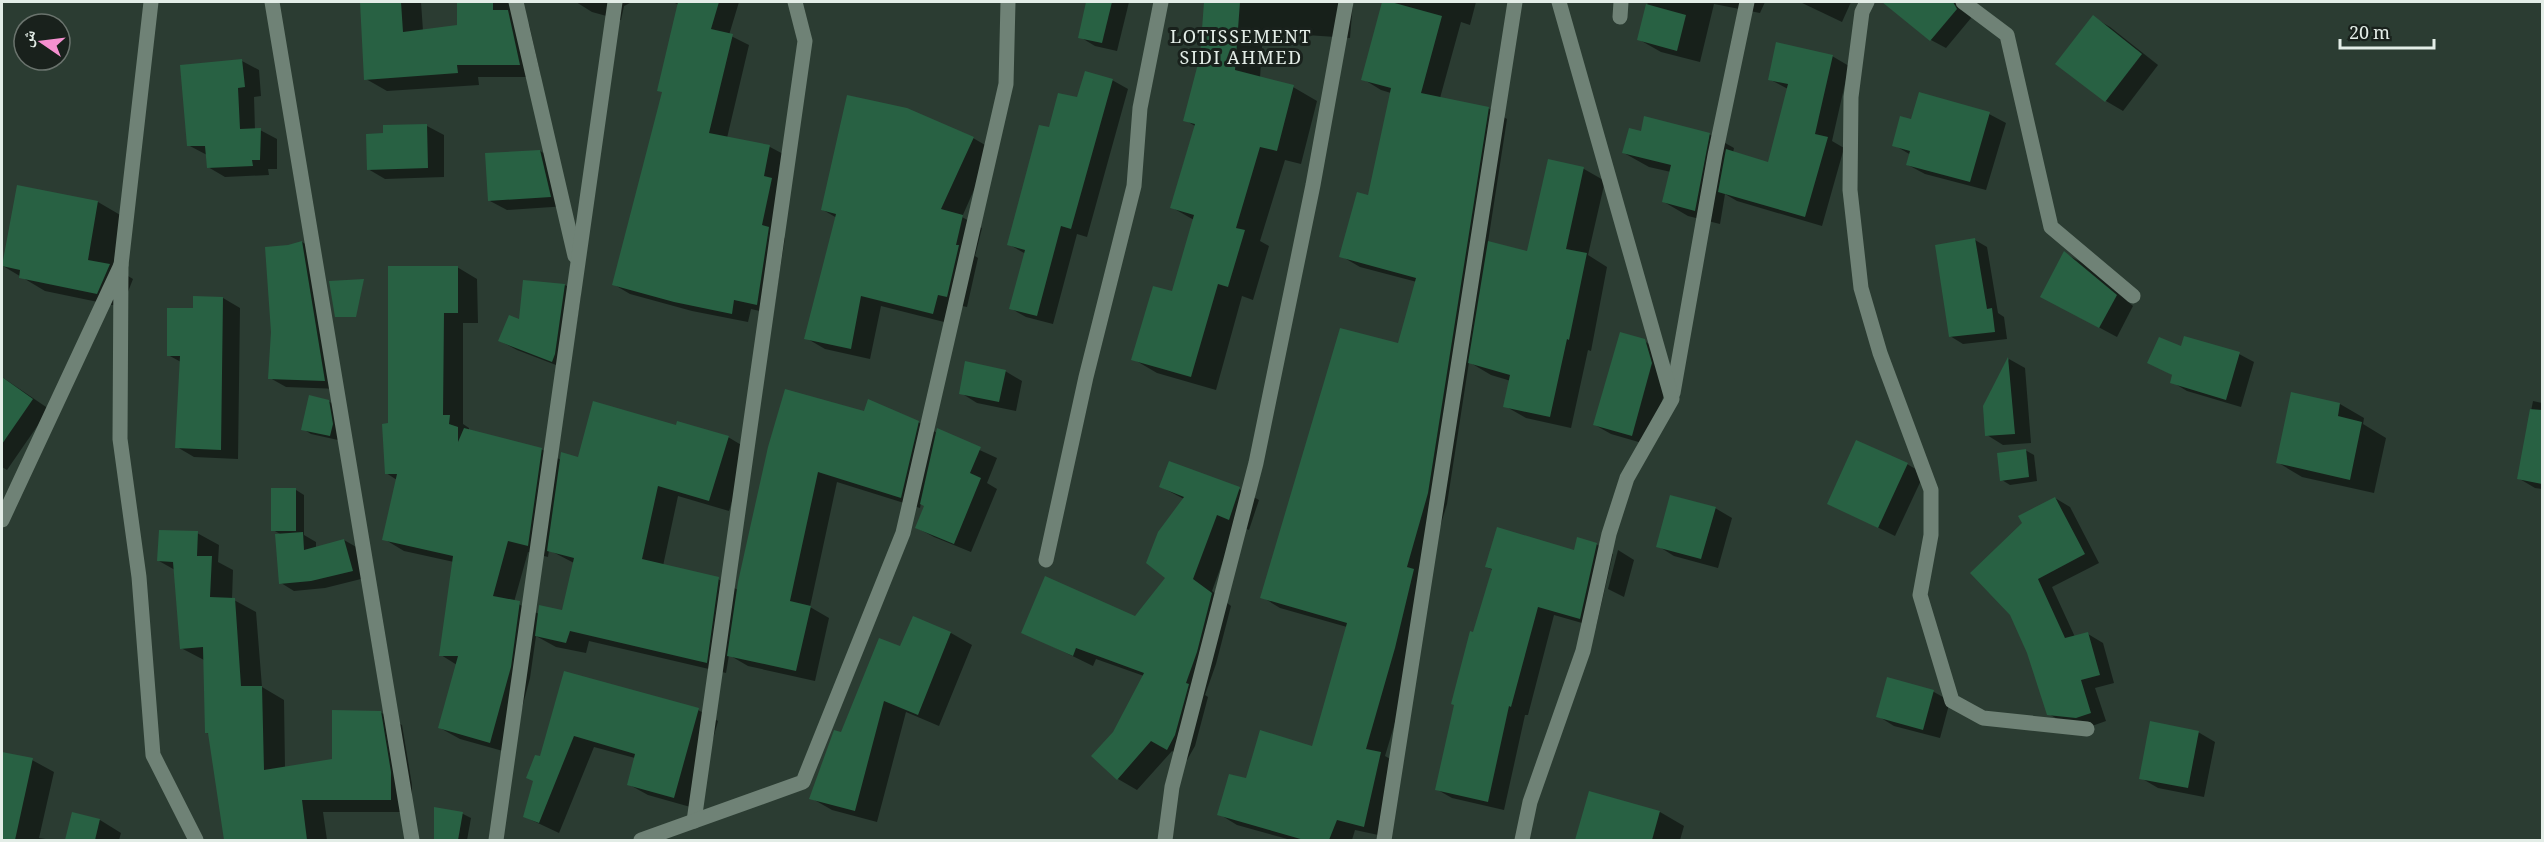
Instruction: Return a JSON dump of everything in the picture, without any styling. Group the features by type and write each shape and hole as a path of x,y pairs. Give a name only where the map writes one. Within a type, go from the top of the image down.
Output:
{"street":[{"path":"151,2 121,265 120,439 139,577 153,755 195,840"},
{"path":"272,2 412,840"},
{"path":"516,2 577,264"},
{"path":"496,840 615,2"},
{"path":"694,821 805,41 795,2"},
{"path":"640,840 803,782 903,533 1006,84 1008,2"},
{"path":"1046,560 1086,377 1134,186 1140,108 1161,2"},
{"path":"1165,840 1172,787 1256,464 1346,2"},
{"path":"1384,840 1515,2"},
{"path":"1559,2 1672,399"},
{"path":"1620,17 1621,2"},
{"path":"1522,840 1530,802 1583,651 1610,534 1627,478 1672,399 1715,155 1746,2"},
{"path":"1867,2 1862,12 1851,97 1850,190 1861,288 1880,352 1931,490 1931,535 1920,595 1942,669 1952,701 1983,718 2087,729"},
{"path":"1963,2 2007,35 2051,227 2133,296"},
{"path":"2,520 121,265"}],"building":[{"path":"360,2 401,2 403,32 457,25 457,2 493,2 493,10 508,10 520,65 457,65 458,73 364,80"},
{"path":"678,2 719,2 711,29 733,34 709,133 770,145 764,176 772,178 762,225 769,227 757,305 734,300 732,314 674,302 612,285 662,92 657,91"},
{"path":"1086,2 1112,2 1102,43 1078,38"},
{"path":"1204,2 1240,2 1235,70 1294,85 1277,151 1260,147 1236,228 1245,230 1228,287 1218,284 1191,377 1131,360 1153,286 1172,291 1194,215 1170,208 1195,124 1183,121 1200,56"},
{"path":"1382,2 1391,2 1442,16 1421,93 1489,107 1428,493 1407,567 1414,569 1395,648 1366,749 1381,752 1364,827 1337,820 1329,840 1304,840 1217,815 1229,774 1246,778 1260,730 1312,746 1347,623 1260,598 1340,328 1398,343 1416,278 1339,257 1357,192 1368,195 1391,88 1361,80"},
{"path":"1882,2 1953,2 1957,9 1930,41"},
{"path":"1646,4 1686,15 1677,51 1637,40"},
{"path":"2093,15 2142,54 2105,102 2055,64"},
{"path":"1776,42 1833,55 1815,134 1828,137 1805,217 1718,192 1726,149 1768,162 1788,84 1768,80"},
{"path":"242,59 245,87 238,88 240,129 261,128 260,160 252,160 253,166 207,168 205,146 187,146 180,65"},
{"path":"1085,71 1113,79 1071,229 1061,226 1037,316 1009,309 1025,250 1007,245 1039,125 1049,127 1058,93 1077,97"},
{"path":"1919,92 1990,112 1970,182 1906,165 1910,151 1892,146 1900,116 1911,119"},
{"path":"847,95 907,108 974,137 941,209 963,215 956,245 959,245 947,297 938,295 933,314 861,296 851,349 804,339 836,214 821,210"},
{"path":"1644,116 1710,133 1695,211 1662,202 1671,165 1622,153 1629,128 1641,131"},
{"path":"427,124 428,168 367,170 366,134 383,133 383,125"},
{"path":"540,150 551,197 488,201 485,153"},
{"path":"1548,159 1584,167 1566,249 1587,253 1550,417 1503,407 1510,375 1468,363 1488,241 1527,251"},
{"path":"17,185 98,201 88,260 110,264 97,294 19,278 20,270 2,266"},
{"path":"1975,238 1987,309 1992,308 1995,332 1949,337 1935,245"},
{"path":"302,241 325,381 268,379 271,332 265,247"},
{"path":"2064,251 2117,295 2099,328 2040,297"},
{"path":"388,266 458,266 458,313 444,313 443,415 450,415 449,424 458,427 458,442 464,428 542,448 528,546 508,541 493,596 520,601 511,667 490,743 438,728 458,656 439,656 453,556 382,540 397,474 385,474 382,424 388,423"},
{"path":"364,279 356,317 335,317 329,281"},
{"path":"523,280 565,284 552,362 498,341 509,315 519,319"},
{"path":"193,296 223,297 221,450 175,448 180,356 167,356 167,308 193,308"},
{"path":"1620,332 1645,339 1652,363 1632,436 1593,425"},
{"path":"2184,336 2240,352 2226,400 2170,383 2172,375 2147,363 2159,337 2181,346"},
{"path":"2008,357 2015,434 1985,436 1983,406"},
{"path":"965,361 1006,370 999,402 959,394"},
{"path":"2,377 33,399 2,444"},
{"path":"785,389 864,411 868,399 919,421 901,498 818,472 790,601 811,606 796,671 727,656 738,582 768,447"},
{"path":"2291,392 2340,403 2338,416 2362,422 2350,480 2276,463"},
{"path":"309,395 329,400 333,424 330,436 301,430"},
{"path":"593,401 676,425 677,421 729,436 709,501 658,486 642,559 719,577 707,663 570,631 566,643 535,636 539,605 562,610 574,558 547,551 561,452 578,457"},
{"path":"2530,409 2542,410 2542,484 2517,479"},
{"path":"937,428 981,447 970,473 981,478 954,544 915,528 924,506 920,504"},
{"path":"1856,440 1908,463 1878,528 1827,504"},
{"path":"2026,449 2029,477 2000,481 1997,453"},
{"path":"1169,461 1240,487 1229,520 1217,515 1193,579 1212,593 1197,652 1186,683 1189,684 1175,735 1167,750 1151,741 1117,780 1091,756 1113,732 1144,673 1076,648 1073,656 1021,633 1045,576 1135,616 1165,578 1146,563 1158,532 1184,497 1159,487"},
{"path":"271,488 296,488 296,531 271,531"},
{"path":"1670,495 1716,507 1701,559 1656,547"},
{"path":"2055,497 2085,554 2038,579 2065,638 2088,632 2100,675 2081,680 2091,713 2076,718 2047,715 2027,653 2010,615 1970,573 2022,523 2018,516"},
{"path":"1497,527 1574,550 1577,537 1597,543 1580,619 1538,607 1511,707 1509,706 1488,802 1435,790 1454,705 1451,704 1470,631 1473,632 1492,569 1485,567"},
{"path":"159,530 198,531 197,556 212,556 210,597 235,598 241,686 262,686 264,770 332,759 332,710 381,711 391,772 391,800 302,800 307,840 224,840 208,733 205,733 203,647 180,649 173,562 157,561"},
{"path":"303,532 304,550 344,539 353,571 311,581 279,584 275,534"},
{"path":"913,616 951,632 918,715 884,701 855,811 809,799 834,730 841,732 879,638 900,646"},
{"path":"564,671 699,708 674,798 627,785 635,754 574,736 539,823 523,817 533,781 526,778 535,755 540,756"},
{"path":"1887,677 1934,690 1923,730 1876,717"},
{"path":"2150,721 2199,731 2188,788 2139,779"},
{"path":"2,752 33,758 15,840 2,840"},
{"path":"1589,791 1660,811 1652,840 1575,840"},
{"path":"434,807 463,812 458,840 434,840"},
{"path":"72,812 100,819 95,840 65,840"}],"district":[{"name":"LOTISSEMENT SIDI AHMED","path":"1241,47"}]}
